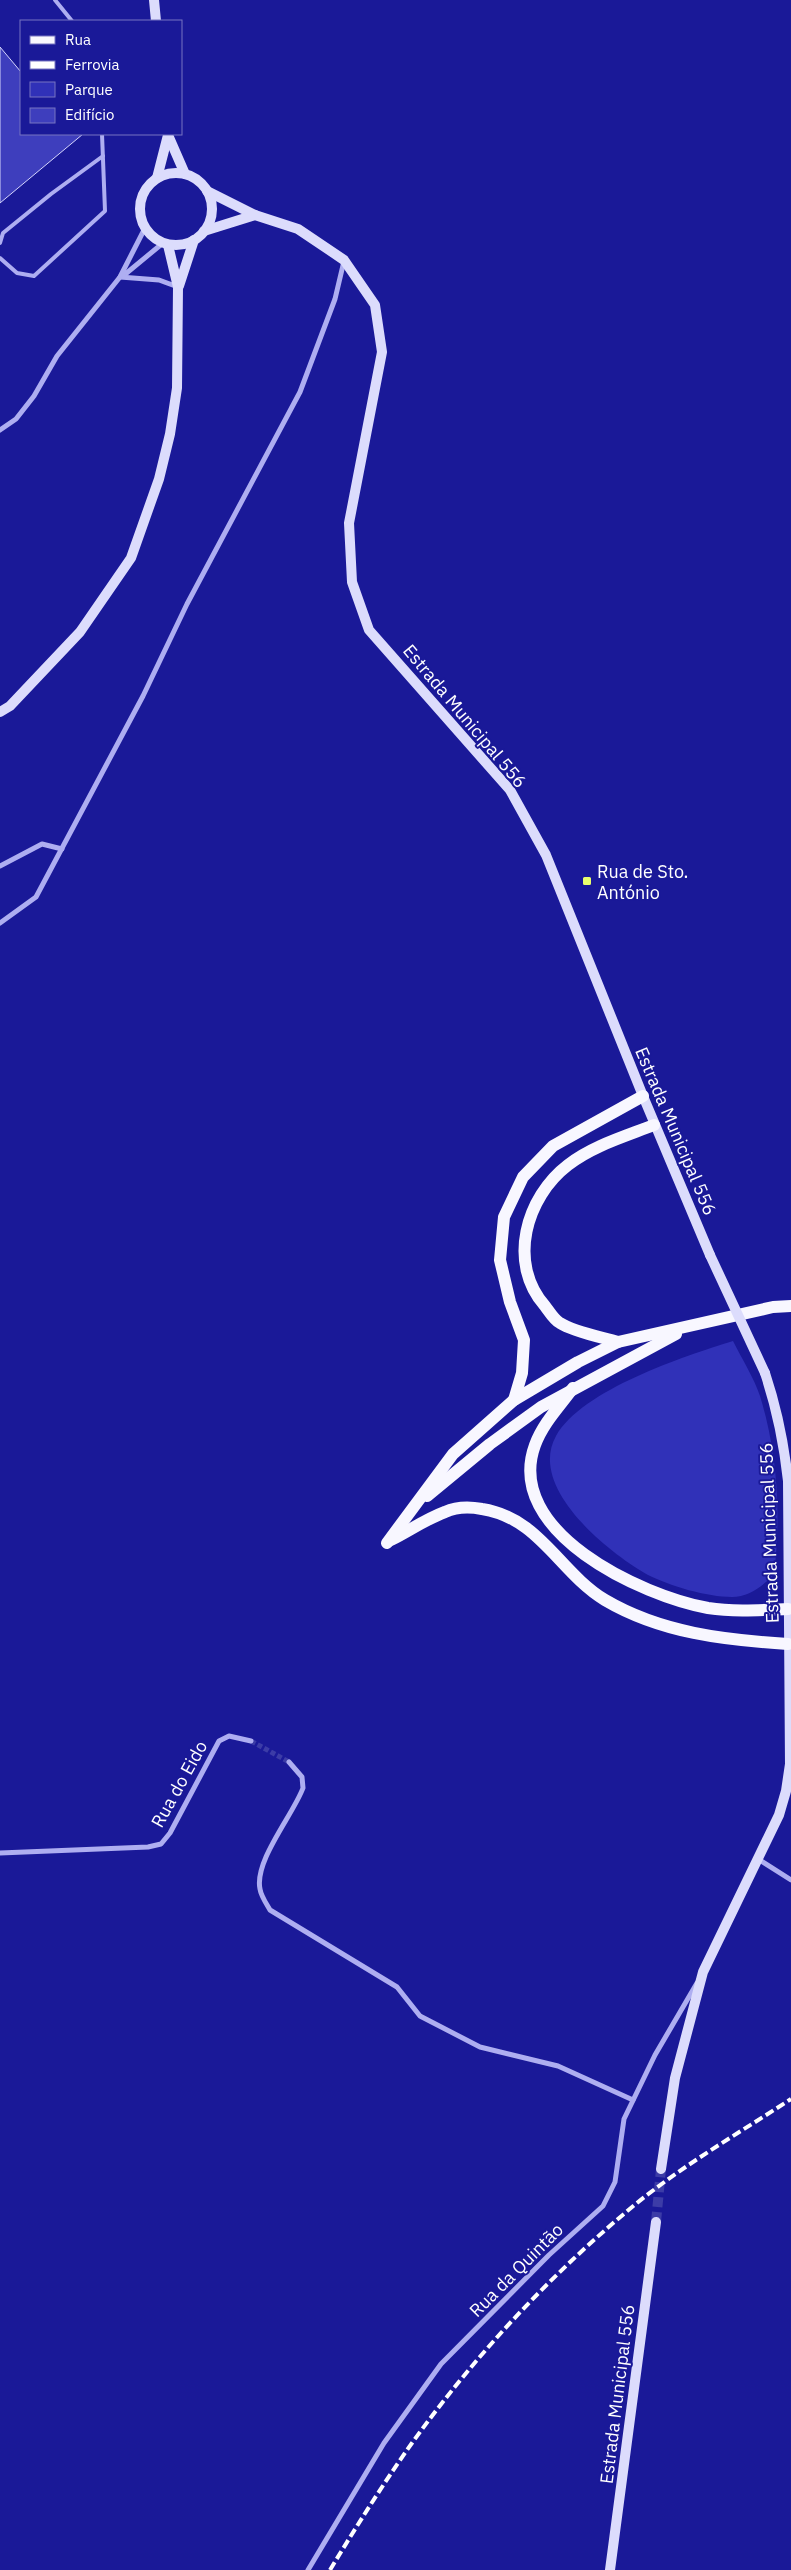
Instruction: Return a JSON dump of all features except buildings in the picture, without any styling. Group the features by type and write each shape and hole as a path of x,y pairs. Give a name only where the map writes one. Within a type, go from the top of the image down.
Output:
{"main road":[{"path":"154,0 156,20"},
{"path":"168,135 185,174"},
{"path":"158,178 168,135"},
{"path":"204,231 212,211 207,191 201,184 185,174 166,174 158,178 146,190 140,206 140,217 152,237 165,244 177,245 194,240 204,231 254,215"},
{"name":"Estrada Municipal 556","path":"207,191 254,215 298,229 344,260 375,305 382,352 349,523 352,582 369,630 510,790 546,854 654,1125 710,1255 765,1373 788,1441 790,1764 779,1815 703,1972 675,2078 661,2169"},
{"path":"178,287 194,240"},
{"path":"0,712 10,706 80,632 131,558 159,479 170,434 177,388 178,287 165,244"},
{"path":"514,1400 522,1373 524,1340 510,1302 500,1260 504,1217 522,1177 553,1146 642,1096"},
{"path":"618,1342 560,1323 537,1297 524,1259 527,1223 542,1191 568,1164 608,1142 654,1125"},
{"path":"788,1644 709,1637 671,1627 626,1611 603,1599 583,1583 530,1530 514,1518 498,1511 463,1508 446,1511 387,1543 453,1454 514,1400 578,1362 618,1342 773,1307 791,1306"},
{"path":"413,1507 516,1424 573,1388 691,1326"},
{"path":"573,1388 544,1427 535,1445 531,1463 531,1481 537,1498 556,1528 596,1564 635,1585 675,1600 710,1608 789,1614"},
{"name":"Estrada Municipal 556","path":"610,2570 656,2222"}],"street":[{"path":"0,430 16,419 34,396 57,356 120,278 145,228"},
{"path":"120,278 165,244"},
{"path":"0,923 36,897 143,696 187,604 300,392 335,299 344,260"},
{"path":"120,278 159,280 178,287"},
{"path":"0,866 42,844 62,848"},
{"name":"Rua do Eido","path":"0,1852 148,1847 161,1844 170,1833 220,1741 229,1736 251,1741"},
{"path":"289,1762 302,1777 304,1788 264,1862 260,1876 260,1888 270,1910 396,1987 420,2016 480,2047 558,2066 633,2100"},
{"path":"758,1859 791,1880"},
{"name":"Rua da Quintão","path":"308,2570 384,2443 441,2364 550,2255 603,2206 615,2182 624,2119 655,2055 703,1972"}],"lane":[{"path":"55,0 71,20"},
{"path":"0,258 17,273 34,276 105,211 102,135"},
{"path":"0,244 3,233 51,194 103,156"}],"green space":[{"path":"733,1341 760,1396 766,1418 774,1463 777,1530 774,1575 750,1593 738,1597 722,1597 689,1590 648,1575 613,1551 576,1517 562,1497 553,1477 550,1456 556,1436 569,1419 588,1404 636,1377 688,1356"}],"tunnel":[{"path":"251,1741 289,1762"},
{"path":"656,2222 661,2169"}],"railway":[{"path":"330,2570 391,2474 437,2410 489,2346 546,2286 606,2229 655,2189 693,2162 791,2099"}],"place":[{"name":"Rua de Sto. António","path":"587,881"}]}
